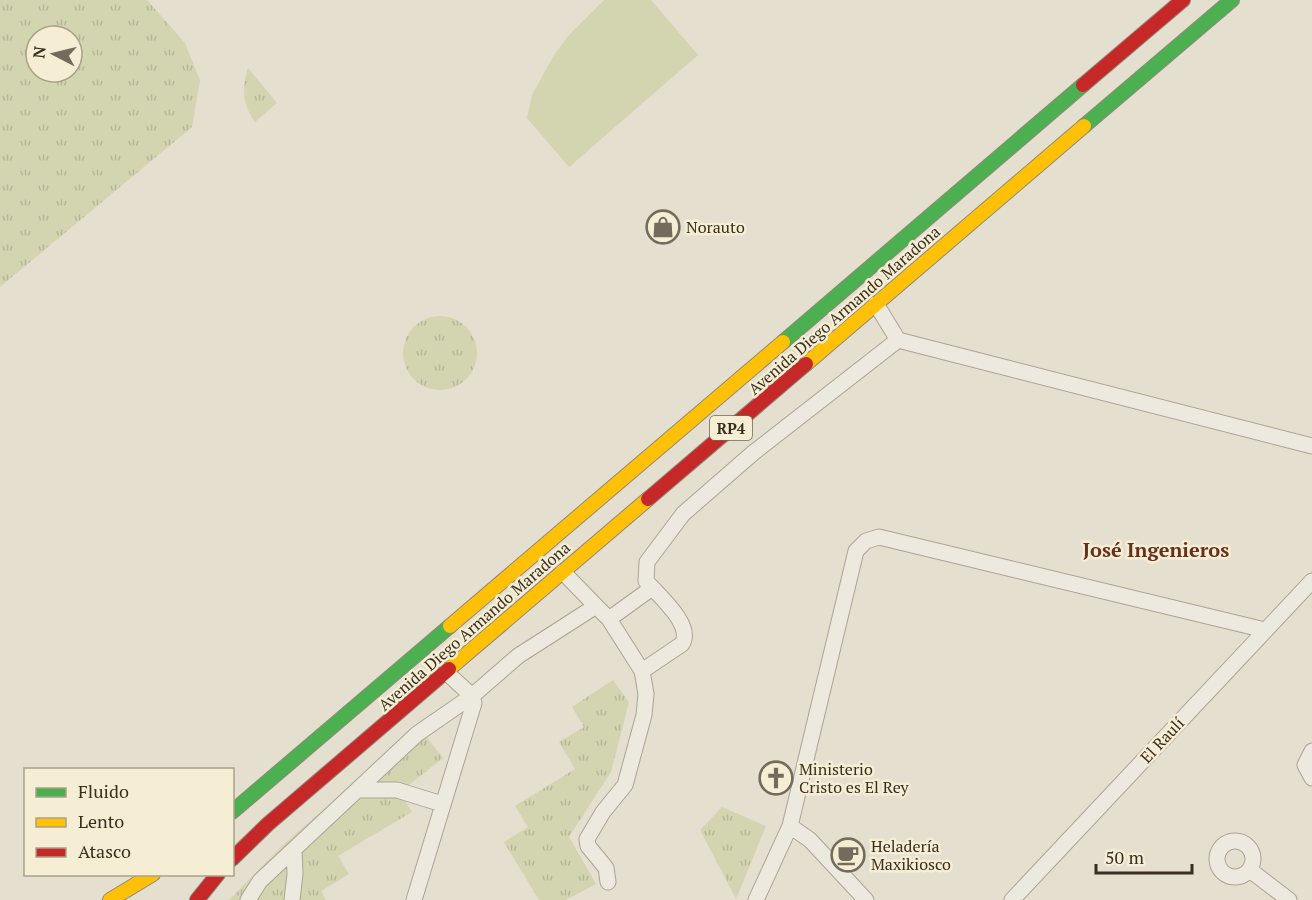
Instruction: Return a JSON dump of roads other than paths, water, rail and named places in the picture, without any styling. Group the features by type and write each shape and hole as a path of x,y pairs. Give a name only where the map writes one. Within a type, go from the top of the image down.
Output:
{"main road":[{"name":"Avenida Diego Armando Maradona","path":"234,810 1183,0"},
{"name":"Avenida Diego Armando Maradona","path":"234,856 1232,0"},
{"path":"110,900 150,876"},
{"path":"197,900 216,876"}],"street":[{"path":"876,304 898,340 1312,446"},
{"path":"642,671 682,644 686,638 685,629 662,596 646,580 647,562 683,514 753,453 898,340"},
{"path":"756,900 790,826 856,551 859,546 874,538 1265,630"},
{"path":"563,572 609,618 642,671 646,694 644,715 625,785 603,812 587,839 588,846 606,868 608,882"},
{"name":"El Raulí","path":"1012,900 1312,581"},
{"path":"609,618 652,588"},
{"path":"248,900 260,881 417,734 472,696 518,656 596,606"},
{"path":"414,900 442,804 473,711 472,696 446,672"},
{"path":"1312,751 1305,765 1312,778"},
{"path":"357,790 398,790 442,804"},
{"path":"790,826 810,840 866,900"},
{"path":"292,900 296,874 294,849"},
{"path":"1250,870 1289,900"}],"place":[{"name":"Norauto","path":"663,227"},
{"name":"Ministerio Cristo es El Rey","path":"776,778"},
{"name":"Heladería Maxikiosco","path":"848,855"}],"district":[{"name":"José Ingenieros","path":"1156,549"}]}
